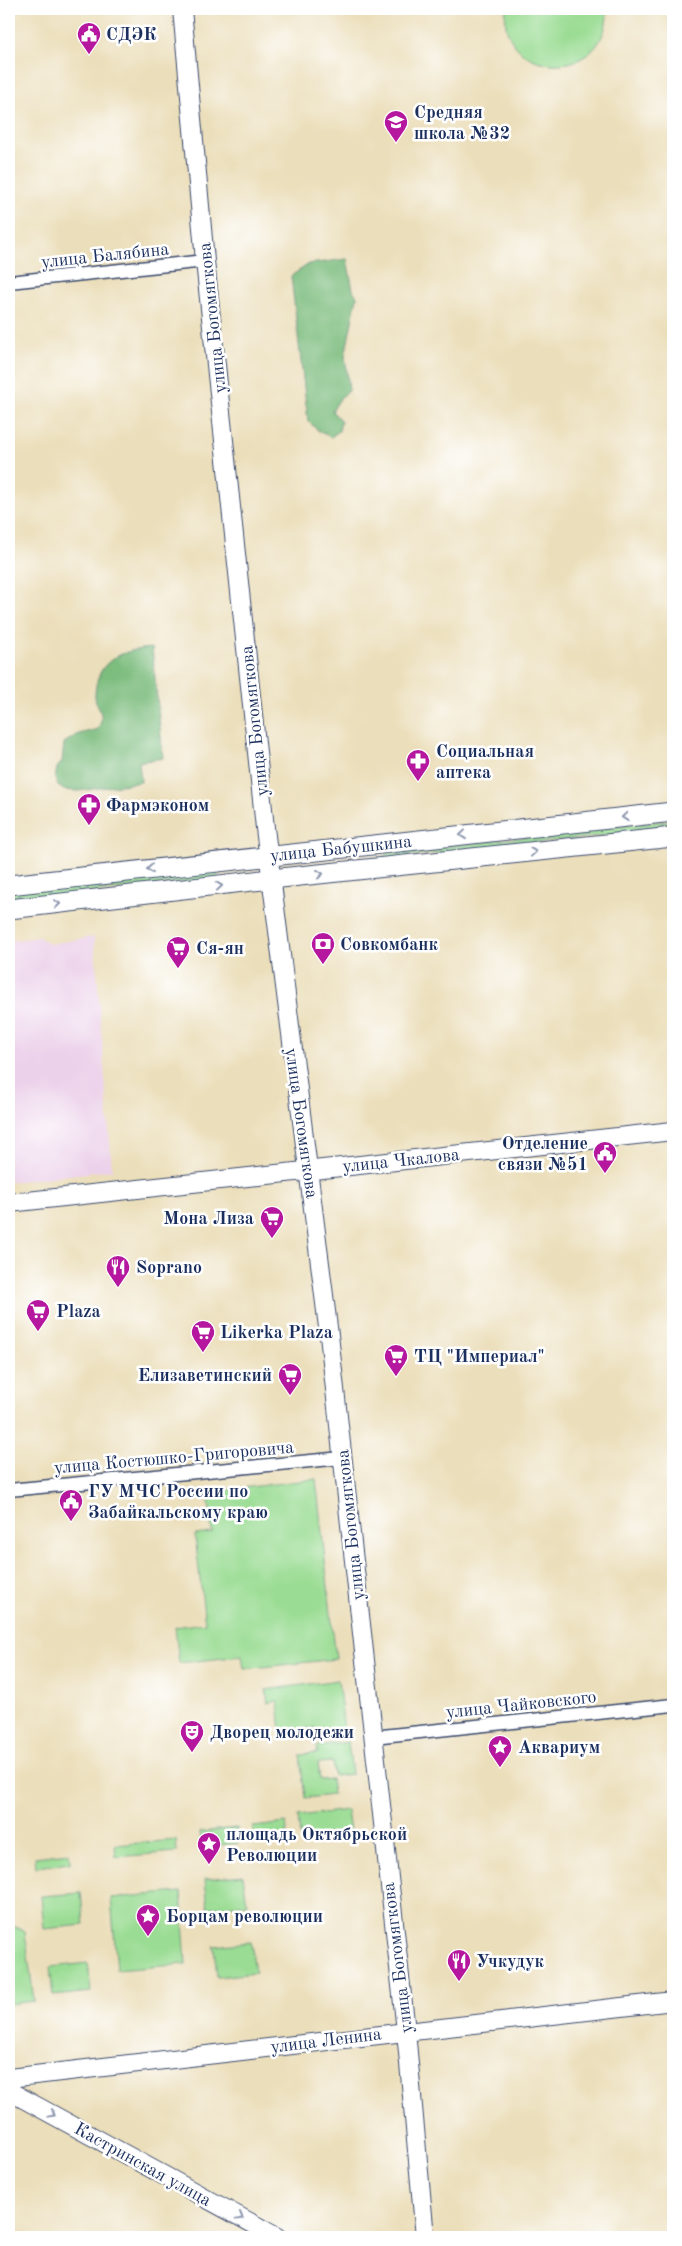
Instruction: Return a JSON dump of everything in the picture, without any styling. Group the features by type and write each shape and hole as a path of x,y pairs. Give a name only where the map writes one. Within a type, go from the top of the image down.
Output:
{"main road":[{"name":"улица Богомягкова","path":"182,9 205,261 268,856 309,1170 342,1458 406,2031 426,2237"},
{"name":"улица Бабушкина","path":"9,885 673,812"},
{"name":"улица Бабушкина","path":"9,910 271,879 673,837"},
{"name":"улица Чкалова","path":"9,1203 673,1130"},
{"name":"улица Ленина","path":"9,2078 673,2001"},
{"name":"Кастринская улица","path":"9,2091 277,2237"}],"street":[{"name":"улица Балябина","path":"9,282 205,261"},
{"name":"улица Костюшко-Григоровича","path":"9,1490 342,1458"},
{"name":"улица Чайковского","path":"373,1737 673,1705"}],"shaded area":[{"path":"39,937 49,944 94,937 112,1170 9,1182 9,941"}],"green space":[{"path":"506,9 607,9 603,34 591,52 573,62 554,64 534,60 518,49 508,32"},
{"path":"347,259 353,290 357,297 345,356 349,391 341,397 332,411 341,421 339,431 331,437 320,432 308,421 291,276 309,264"},
{"path":"152,648 163,758 139,762 141,782 78,791 64,790 58,786 55,779 57,768 62,762 64,743 79,734 98,729 100,723 101,714 95,700 95,695 96,683 100,673 112,659 130,651"},
{"path":"673,820 673,823 662,824 650,831 309,866 382,858 388,853"},
{"path":"217,868 218,879 9,901 9,890"},
{"path":"316,1479 336,1659 244,1669 242,1656 179,1663 175,1627 205,1623 195,1535 212,1533 208,1492"},
{"path":"338,1680 344,1730 317,1733 316,1728 281,1732 278,1701 268,1703 266,1690"},
{"path":"348,1742 352,1774 334,1776 332,1762 318,1763 320,1780 331,1779 333,1795 305,1798 300,1755 318,1753 317,1746"},
{"path":"347,1810 350,1832 300,1838 298,1816"},
{"path":"286,1823 288,1839 254,1843 253,1827"},
{"path":"237,1828 238,1843 202,1847 200,1832"},
{"path":"176,1840 177,1852 116,1857 115,1845"},
{"path":"69,1853 70,1863 36,1867 35,1857"},
{"path":"243,1875 247,1904 208,1908 205,1879"},
{"path":"181,1892 186,1964 117,1970 111,1898"},
{"path":"81,1893 84,1925 44,1929 41,1896"},
{"path":"9,1924 25,1932 34,2001 9,2004"},
{"path":"251,1942 255,1973 217,1977 214,1946"},
{"path":"88,1963 91,1992 53,1996 50,1967"}],"place":[{"name":"СДЭК","path":"89,55"},
{"name":"Средняя школа №32","path":"396,143"},
{"name":"Социальная аптека","path":"418,782"},
{"name":"Фармэконом","path":"89,826"},
{"name":"Совкомбанк","path":"323,965"},
{"name":"Ся-ян","path":"178,969"},
{"name":"Отделение связи №51","path":"605,1174"},
{"name":"Мона Лиза","path":"272,1239"},
{"name":"Soprano","path":"118,1288"},
{"name":"Plaza","path":"38,1332"},
{"name":"Likerka Plaza","path":"203,1353"},
{"name":"ТЦ \"Империал\"","path":"396,1377"},
{"name":"Елизаветинский","path":"290,1396"},
{"name":"ГУ МЧС России по Забайкальскому краю","path":"71,1522"},
{"name":"Дворец молодежи","path":"192,1753"},
{"name":"Аквариум","path":"500,1768"},
{"name":"площадь Октябрьской Революции","path":"209,1865"},
{"name":"Борцам революции","path":"148,1937"},
{"name":"Учкудук","path":"459,1982"}]}
